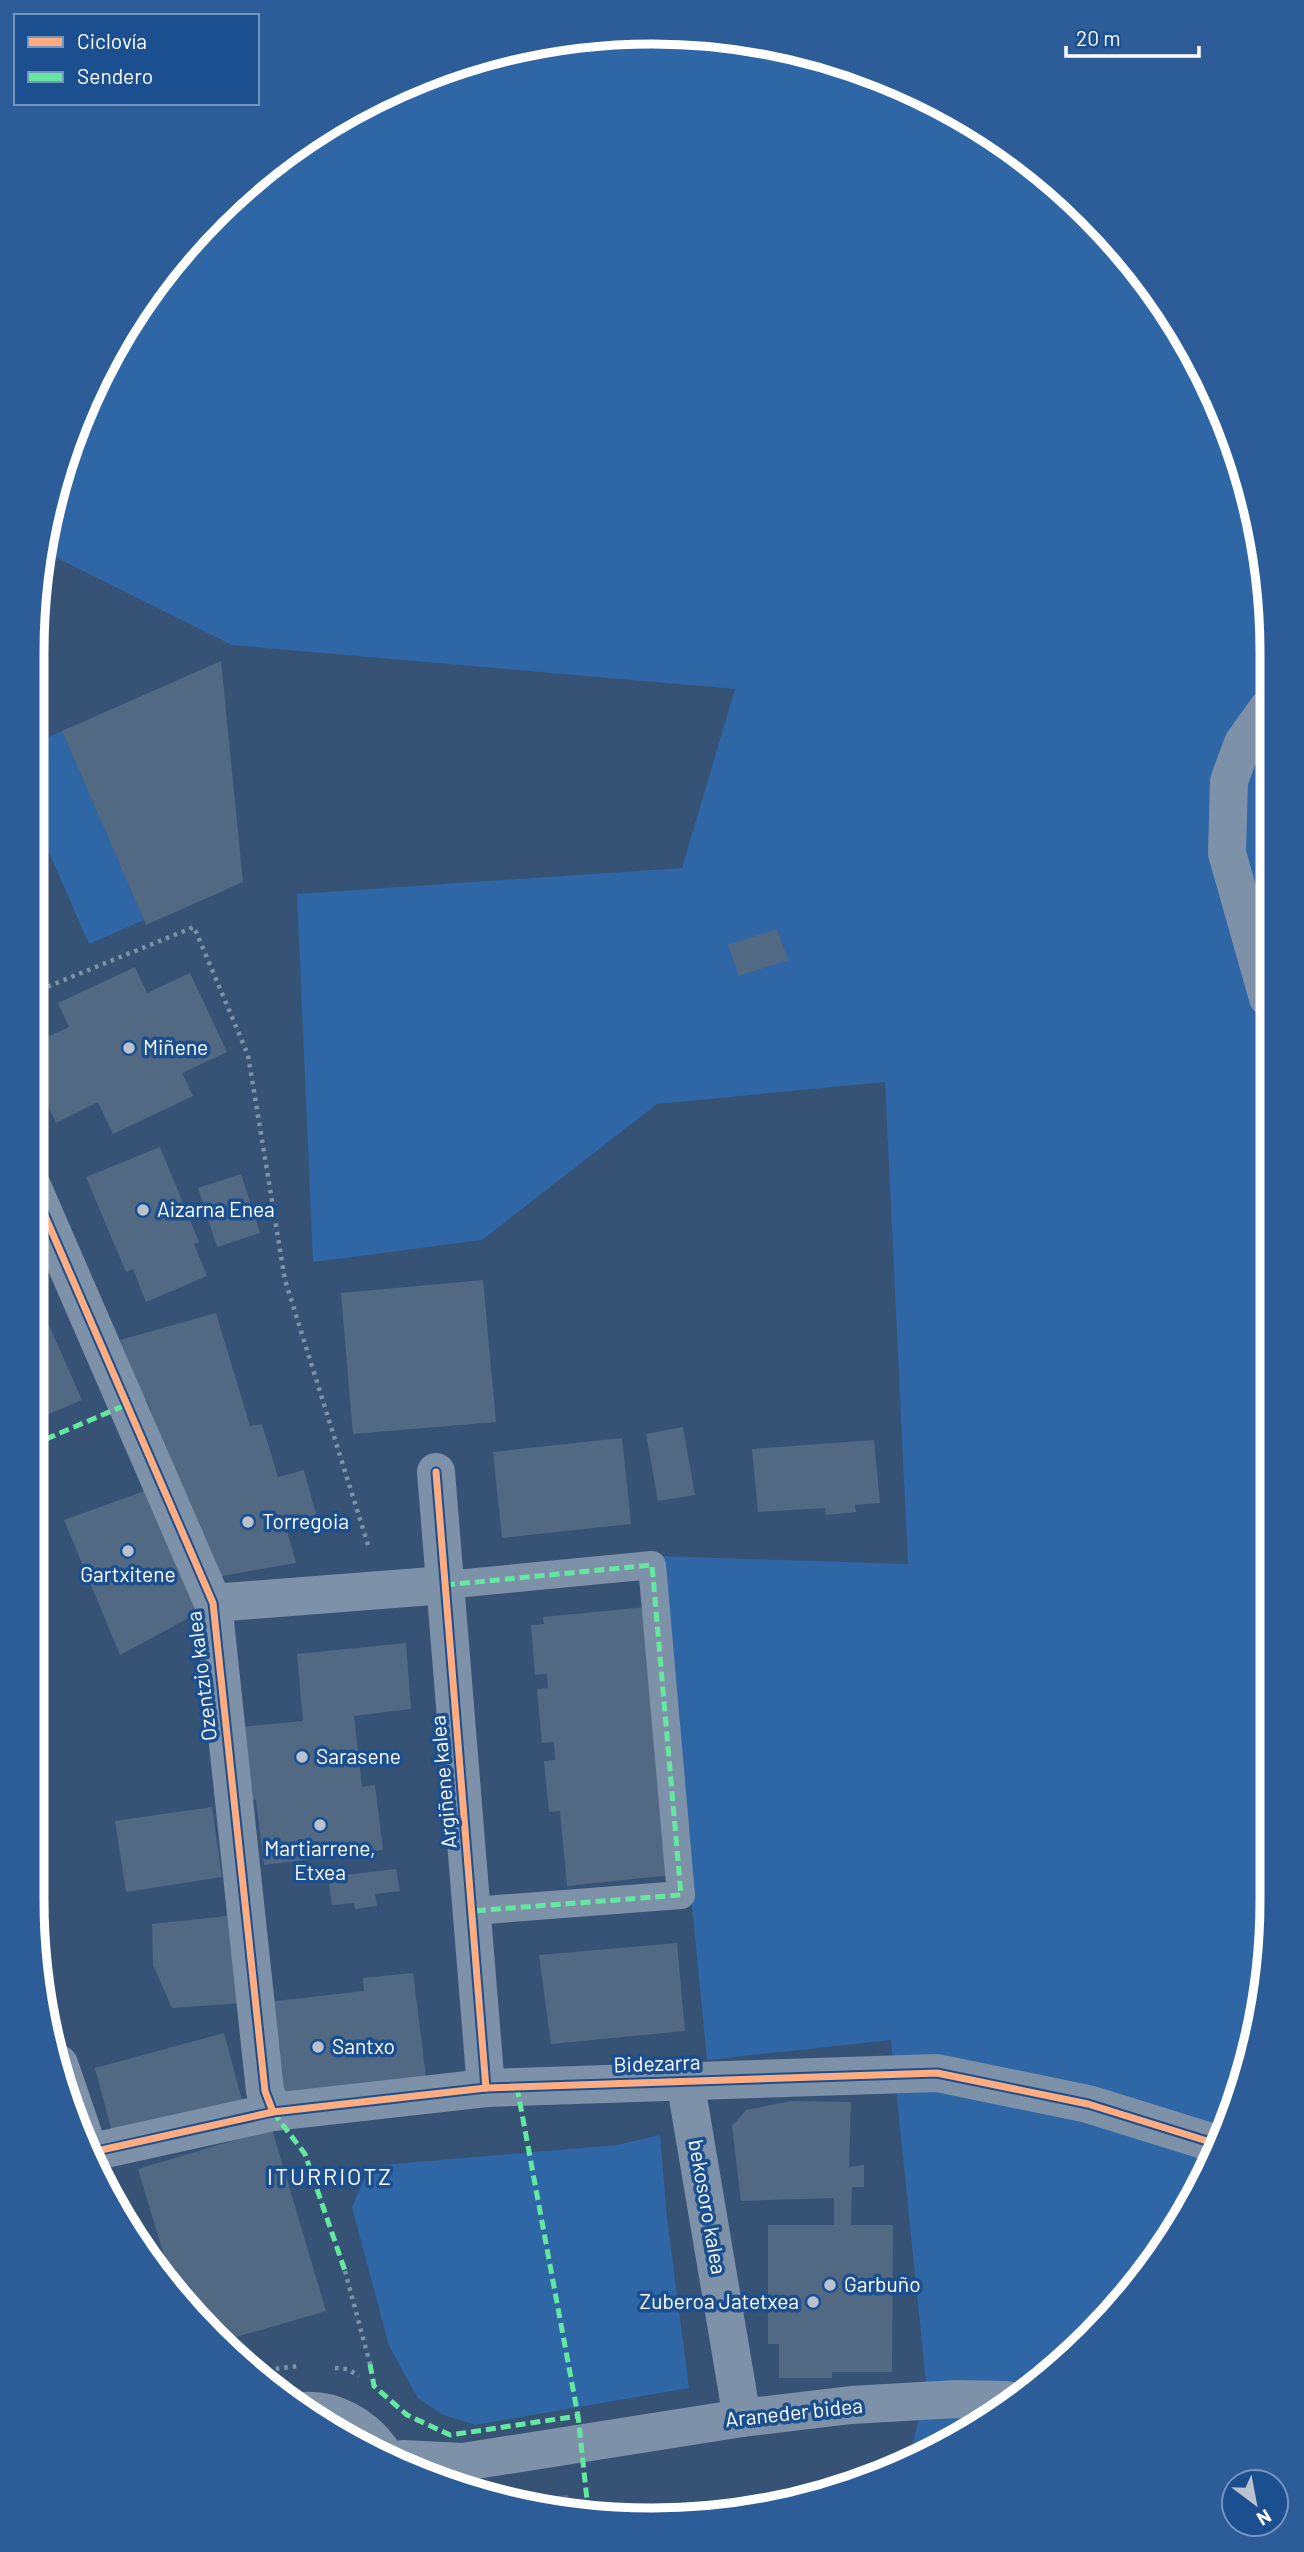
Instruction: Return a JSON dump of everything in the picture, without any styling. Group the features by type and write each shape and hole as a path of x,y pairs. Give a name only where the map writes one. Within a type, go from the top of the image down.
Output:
{"street":[{"path":"1260,719 1243,743 1229,781 1227,853 1260,970"},
{"name":"Ozentzio kalea","path":"44,1214 213,1603 265,2091 273,2112"},
{"name":"Argiñene kalea","path":"436,1472 486,2088"},
{"path":"213,1603 652,1565 681,1895 472,1911"},
{"name":"Bidezarra","path":"98,2151 273,2112 486,2088 937,2073 1087,2104 1210,2142"},
{"name":"bekosoro kalea","path":"685,2080 742,2418"},
{"name":"Araneder bidea","path":"413,2460 463,2462 742,2418 851,2405 957,2399 999,2400"},
{"path":"326,2413 356,2424 375,2442"},
{"name":"Araneder bidea","path":"479,2483 582,2442"}],"path":[{"path":"44,988 194,927 248,1055 285,1280 382,1589"},
{"path":"345,2271 370,2364"}],"shaded area":[{"path":"652,44 692,45 771,55 809,64 885,90 956,125 1022,169 1053,195 1082,222 1135,282 1158,314 1198,383 1228,456 1249,533 1259,612 1260,652 1260,1900 1259,1940 1249,2019 1228,2096 1198,2169 1158,2238 1135,2270 1082,2330 1022,2383 956,2427 910,2451 927,2392 891,2040 707,2060 658,1556 908,1564 885,1082 657,1104 482,1240 313,1262 297,894 682,868 735,689 232,645 52,555 64,495 76,456 106,383 146,314 169,282 222,222 282,169 314,146 383,106 456,76 533,55 612,45"},
{"path":"62,731 144,920 89,944 44,841 44,739"},
{"path":"660,2135 667,2218 689,2388 475,2425 441,2414 418,2398 389,2346 352,2207 370,2166 617,2145"}],"building":[{"path":"221,661 243,882 146,925 62,731"},
{"path":"777,929 788,960 739,976 728,945"},
{"name":"Miñene","path":"135,967 147,993 190,973 227,1052 182,1073 193,1096 113,1134 98,1102 56,1123 44,1097 44,1038 69,1027 58,1003"},
{"name":"Aizarna Enea","path":"160,1147 199,1242 194,1244 207,1276 146,1302 133,1269 126,1272 86,1177"},
{"path":"241,1174 260,1233 217,1247 198,1188"},
{"path":"483,1280 496,1422 353,1434 341,1293"},
{"path":"216,1313 250,1426 262,1424 278,1477 304,1470 317,1518 286,1527 296,1563 216,1577 147,1400 120,1340"},
{"path":"44,1314 82,1400 44,1416"},
{"path":"683,1427 695,1495 658,1501 646,1434"},
{"path":"622,1438 631,1524 502,1538 493,1452"},
{"path":"874,1440 880,1503 855,1505 856,1512 826,1515 825,1508 758,1512 752,1449"},
{"name":"Gartxitene","path":"150,1489 200,1612 120,1655 64,1520"},
{"path":"646,1607 672,1875 567,1886 560,1811 549,1812 544,1761 555,1760 554,1742 542,1743 537,1689 548,1688 547,1674 535,1675 531,1625 544,1624 543,1617"},
{"path":"406,1643 411,1709 354,1716 362,1787 375,1785 383,1850 264,1865 256,1800 251,1799 241,1727 303,1721 297,1654"},
{"path":"212,1807 222,1877 126,1892 115,1821"},
{"path":"396,1869 400,1891 375,1894 377,1906 355,1909 354,1903 332,1905 328,1877"},
{"path":"235,1915 244,2003 172,2008 153,1965 152,1924"},
{"path":"677,1943 685,2031 551,2044 539,1955"},
{"path":"413,1973 427,2085 279,2101 267,2002 364,1991 363,1978"},
{"path":"224,2033 243,2104 114,2139 95,2068"},
{"name":"Garbuño","path":"791,2101 851,2102 849,2167 864,2165 864,2187 852,2187 851,2225 893,2225 892,2372 832,2372 832,2378 779,2378 779,2344 768,2344 768,2225 834,2225 834,2198 741,2201 732,2126 746,2110"},
{"path":"272,2129 326,2311 231,2339 168,2269 138,2169"},
{"path":"568,2494 570,2503 546,2499"}],"marked path":[{"path":"44,1440 128,1404"},
{"path":"445,1585 652,1565 681,1895 472,1911"},
{"path":"517,2087 578,2416"},
{"path":"273,2112 305,2154 345,2271"},
{"path":"370,2364 374,2386 407,2415 450,2435 578,2416 588,2504"}],"cycle path":[{"path":"44,1214 213,1603 265,2091 273,2112"},
{"path":"436,1472 486,2088"},
{"path":"98,2151 273,2112 486,2088 937,2073 1088,2104 1210,2142"}],"place":[{"name":"Miñene","path":"129,1048"},
{"name":"Aizarna Enea","path":"143,1210"},
{"name":"Torregoia","path":"248,1522"},
{"name":"Gartxitene","path":"128,1551"},
{"name":"Sarasene","path":"302,1757"},
{"name":"Martiarrene, Etxea","path":"320,1825"},
{"name":"Santxo","path":"318,2047"},
{"name":"Garbuño","path":"830,2285"},
{"name":"Zuberoa Jatetxea","path":"813,2302"}],"district":[{"name":"ITURRIOTZ","path":"330,2177"}]}
